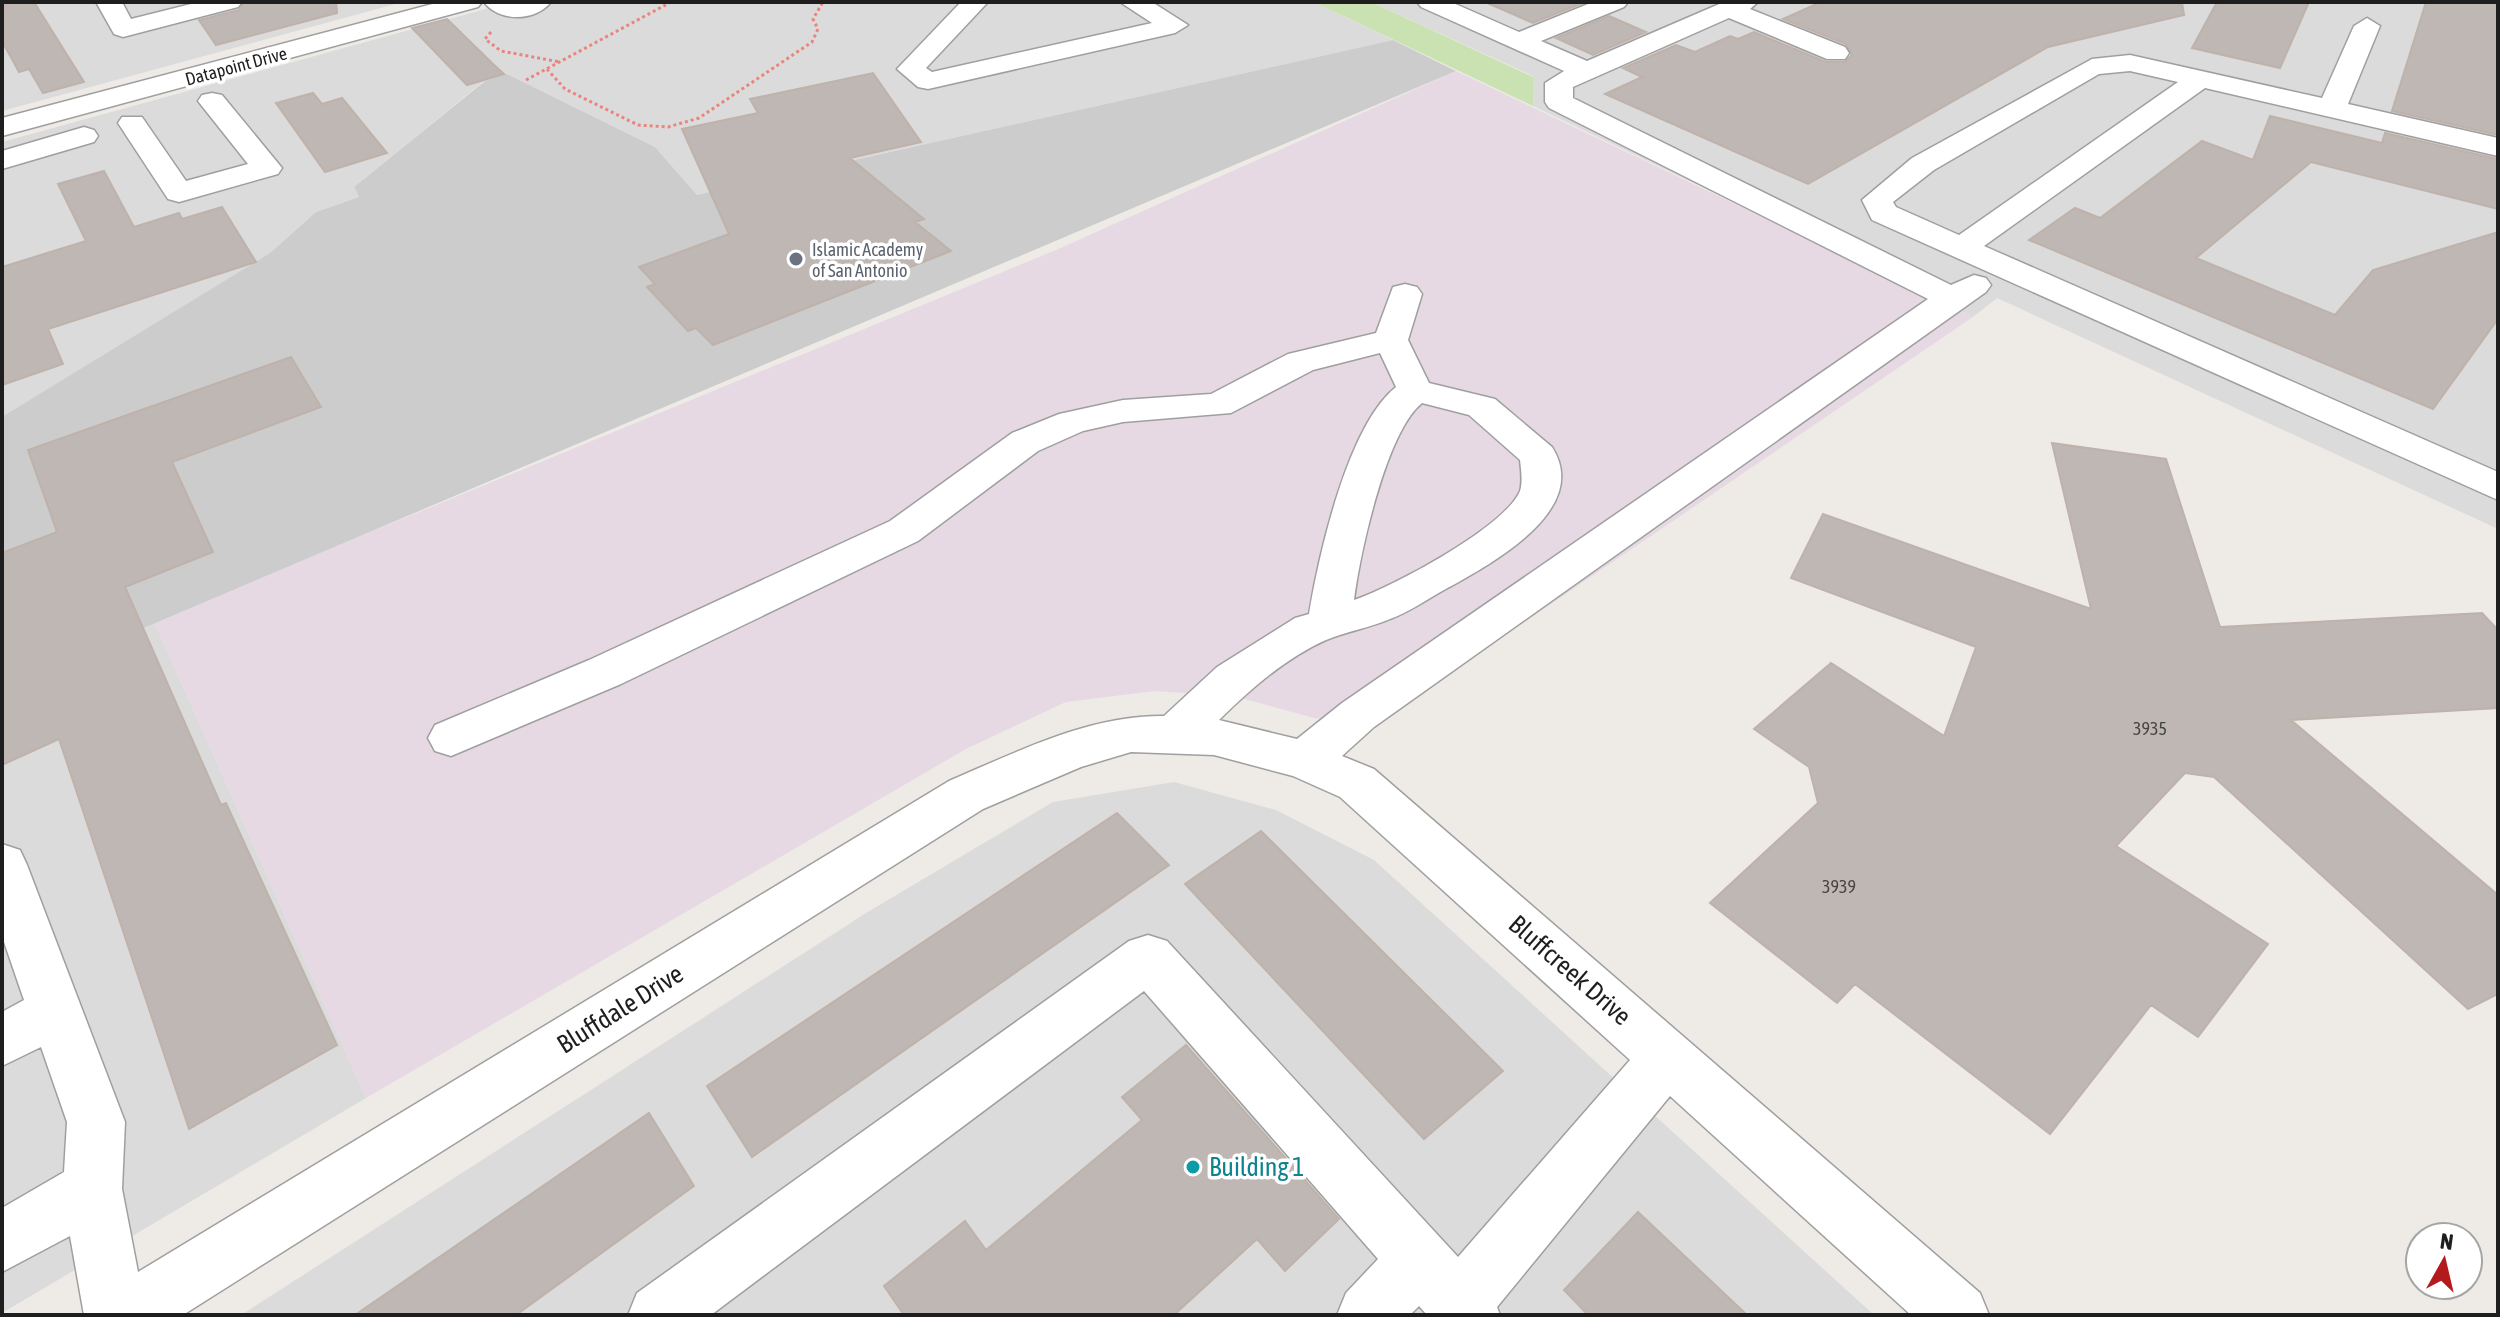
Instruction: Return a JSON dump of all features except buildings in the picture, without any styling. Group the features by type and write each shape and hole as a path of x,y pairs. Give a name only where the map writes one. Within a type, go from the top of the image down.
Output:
{"street":[{"path":"109,2 123,29 229,2"},
{"name":"Datapoint Drive","path":"2,127 469,2"},
{"path":"504,6 538,2"},
{"path":"975,2 910,69 928,81 1175,25 1133,2"},
{"path":"1430,2 1587,71"},
{"path":"1519,41 1615,2"},
{"path":"1836,53 1736,6 1559,83 1559,102 1952,298"},
{"path":"2332,108 2367,26"},
{"path":"346,37 370,58"},
{"path":"2491,473 2003,267 1883,213 1877,200 1923,164 2092,67 2130,63 2498,147"},
{"path":"1961,248 2200,79"},
{"path":"2,160 240,93"},
{"path":"1306,759 1397,687 1952,298 2003,267"},
{"path":"1405,294 1391,340 1415,390"},
{"path":"451,738 605,672 904,531 1025,442 1072,422 1123,411 1218,405 1301,362 1391,340"},
{"path":"1152,734 1310,629 1377,608 1486,549 1526,515 1541,488 1539,456 1482,407 1415,390"},
{"path":"1329,622 1338,563 1369,461 1395,406 1415,390"},
{"name":"Bluffcreek Drive","path":"1152,734 1249,741 1306,759 1357,783 1958,1315"},
{"name":"Bluffdale Drive","path":"126,1315 966,795 1055,755 1152,734"},
{"path":"2,865 96,1122 92,1189 115,1315"},
{"path":"659,1315 1148,958 1464,1310 1668,1057"},
{"path":"2,1040 55,1011"},
{"path":"2,1242 92,1189"},
{"path":"1368,1315 1419,1260"}],"path":[{"path":"526,80 671,2"},
{"path":"547,69 565,89 638,125 668,127 687,124 812,42 818,29 813,19 823,2"},
{"path":"504,6 487,36 488,44 501,51 560,62"}],"shaded area":[{"path":"2,2 403,2 2,111"},
{"path":"511,2 1314,2 1393,40 697,195 655,147 507,74 484,81 354,187 359,197 316,212 270,253 2,418 2,142"},
{"path":"1371,2 2498,2 2498,529 1997,298 1973,317 1533,106 1533,76"},
{"path":"1393,40 1456,71 2,688 2,417 270,253 316,212 359,197 354,187 485,81 507,74 655,147 697,195"},
{"path":"1456,71 1973,317 1370,727 1314,718 1237,697 1155,691 1066,702 966,749 366,1098 154,621 1056,250"},
{"path":"154,621 366,1098 2,1313 2,688"},
{"path":"1174,782 1276,810 1374,860 1874,1315 241,1315 866,913 1053,802"}],"green space":[{"path":"1314,2 1371,2 1533,77 1533,106"}],"place":[{"name":"Islamic Academy of San Antonio","path":"796,259"},
{"name":"Building 1","path":"1193,1167"}]}
